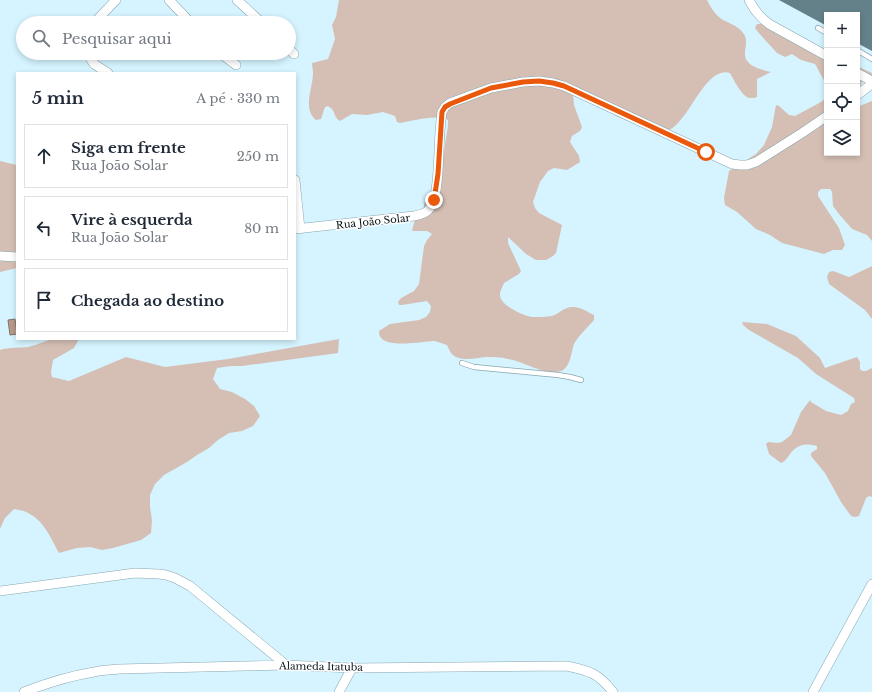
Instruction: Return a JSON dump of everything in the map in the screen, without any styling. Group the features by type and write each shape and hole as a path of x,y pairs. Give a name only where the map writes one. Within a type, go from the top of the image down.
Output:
{"street":[{"path":"101,16 116,0"},
{"path":"169,0 184,16"},
{"path":"237,0 254,16"},
{"path":"749,0 760,18 824,54"},
{"path":"91,60 94,64 106,72"},
{"path":"229,60 236,65"},
{"path":"860,75 872,83 860,93"},
{"name":"Rua João Solar","path":"298,229 414,216 421,215 428,211 434,200 438,174 442,112 445,107 450,104 491,88 523,82 539,81 564,86 732,164 740,165 747,165 756,162 824,118"},
{"path":"296,196 298,229"},
{"path":"0,256 16,256"},
{"path":"0,590 135,573 166,575 190,586 286,665"},
{"path":"813,692 872,584"},
{"name":"Alameda Itatuba","path":"24,692 39,686 95,671 119,669 286,665 352,668 567,666 580,668 600,677 613,692"},
{"path":"339,692 352,668"}],"lane":[{"path":"818,28 824,31"},
{"path":"860,52 872,59"},
{"path":"462,363 474,367 564,376 581,380"}],"shaded area":[{"path":"339,0 707,0 718,16 741,30 743,33 746,40 745,55 748,62 755,67 771,72 757,79 757,97 752,98 744,95 730,73 721,73 712,78 681,120 673,128 665,131 632,123 614,115 598,103 573,94 574,105 582,127 580,131 572,136 570,142 579,156 580,162 567,170 554,168 548,171 540,182 533,202 539,213 562,225 556,253 546,260 536,260 526,254 508,237 508,243 521,271 519,274 504,283 500,294 503,302 507,306 517,312 531,317 552,316 566,308 578,307 594,315 594,320 574,344 569,363 561,371 549,372 514,360 500,357 463,359 453,355 447,345 435,341 402,344 386,341 381,337 379,331 390,324 419,320 426,317 430,312 431,306 427,301 402,305 399,305 398,302 401,298 414,291 419,284 424,246 432,234 427,231 412,231 415,219 424,208 424,204 440,176 448,120 443,118 431,118 400,123 397,122 395,116 383,112 367,115 352,114 340,121 336,117 333,110 328,106 325,107 321,119 316,120 312,115 309,104 313,79 312,63 328,59 335,39 332,25 336,17"},
{"path":"757,24 763,24 824,57 824,80 815,64 801,60 792,54 785,57 777,53 755,28"},
{"path":"860,67 872,73 872,81 862,81 860,90"},
{"path":"824,100 824,156 860,156 860,106 872,101 872,241 867,235 852,229 839,214 833,206 832,192 830,189 821,189 818,192 818,196 839,228 845,245 842,250 833,250 824,254 782,243 770,235 756,229 737,212 725,205 724,198 729,171 756,154 764,145 772,127 776,105 789,115 795,116"},
{"path":"0,161 16,165 16,268 0,272"},
{"path":"872,266 872,319 865,310 829,284 827,277 829,272 833,271 849,277"},
{"path":"15,319 16,334 10,335 8,320"},
{"path":"742,322 767,324 796,336 820,358 825,368 857,357 860,362 860,369 862,371 872,368 872,497 869,496 866,498 859,516 851,516 841,502 825,473 811,456 811,453 817,449 817,446 799,446 781,463 769,454 766,444 768,442 782,442 791,435 801,412 810,400 826,411 841,415 848,411 851,404 855,402 854,398 816,374 798,358 749,330 743,325"},
{"path":"339,339 338,353 217,368 213,379 220,389 232,392 254,406 260,416 253,426 242,431 229,433 209,448 164,475 155,484 150,495 152,520 151,533 141,540 102,550 90,547 77,548 59,553 50,535 42,524 32,515 24,511 14,509 5,518 0,529 0,350 28,347 50,340 78,340 74,348 53,360 51,372 52,377 69,381 126,357 165,367 228,359"}],"building":[{"path":"779,0 872,0 872,51 860,45 860,12 824,12 824,24"}],"route":[{"path":"434,200 438,174 441,118 445,107 491,88 523,82 539,81 564,86 706,152"}]}
